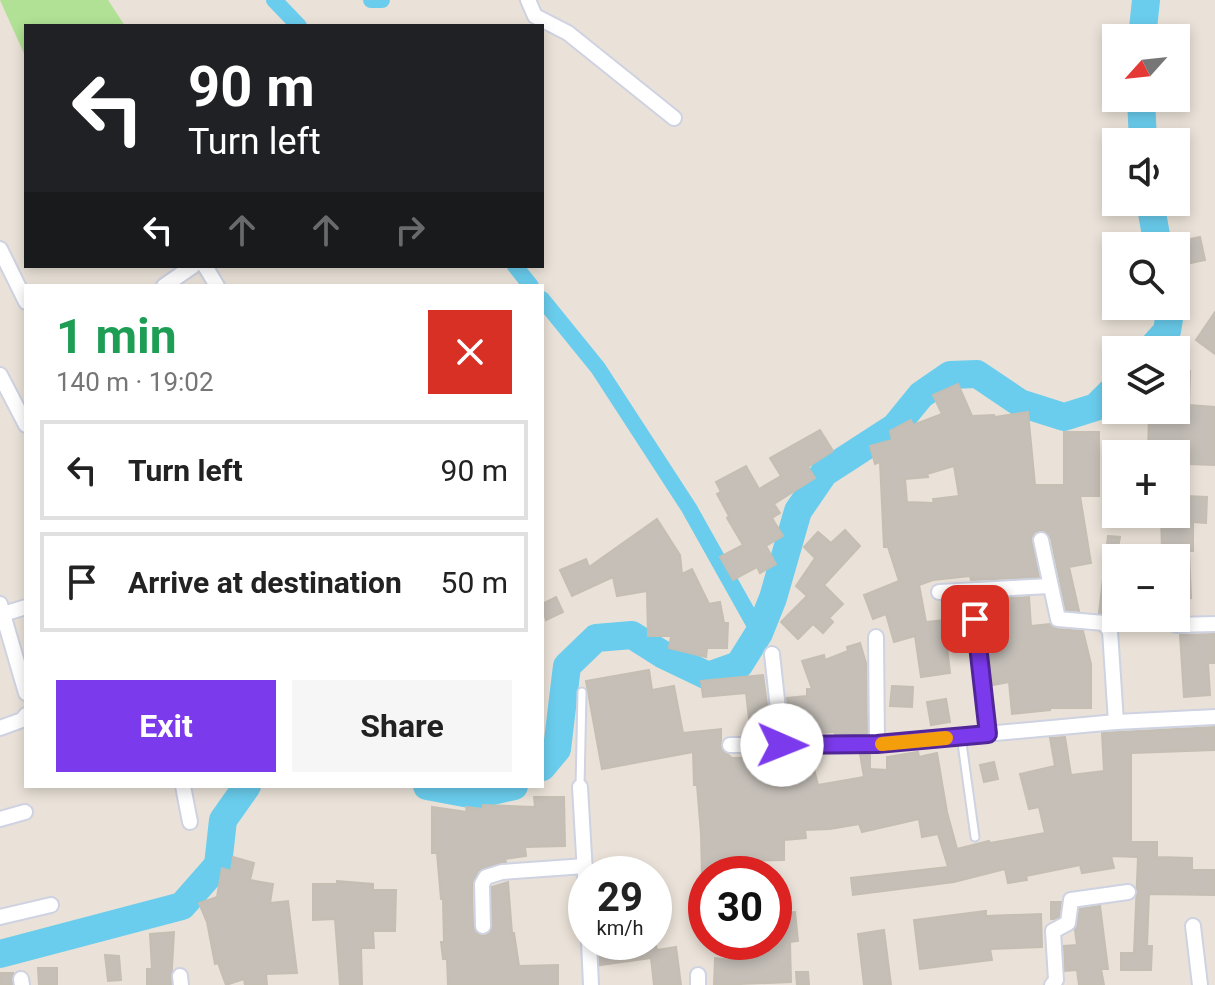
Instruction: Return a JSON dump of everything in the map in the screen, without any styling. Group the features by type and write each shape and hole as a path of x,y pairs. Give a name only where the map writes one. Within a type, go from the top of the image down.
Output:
{"street":[{"path":"528,0 535,16 568,33 674,118"},
{"path":"0,249 24,298"},
{"path":"167,284 190,268"},
{"path":"0,375 24,421"},
{"path":"1041,540 1058,619 1104,623 1108,626 1116,722"},
{"path":"939,592 1050,586"},
{"path":"24,607 1,611 24,686"},
{"path":"975,619 988,734"},
{"path":"1190,625 1215,624"},
{"path":"876,637 877,744"},
{"path":"772,654 782,745"},
{"path":"730,745 877,744 1116,722 1215,717"},
{"path":"0,728 24,718"},
{"path":"580,787 584,856"},
{"path":"183,788 190,822"},
{"path":"0,819 25,812"},
{"path":"483,926 482,884 486,877 502,872 568,867"},
{"path":"1052,985 1056,980 1053,931 1068,923 1071,900 1128,892"},
{"path":"0,917 51,905"},
{"path":"1193,926 1200,985"},
{"path":"590,960 591,985"}],"lane":[{"path":"580,787 582,692"},
{"path":"961,736 975,837"}],"green space":[{"path":"0,0 108,0 124,24 24,24 24,54"}],"building":[{"path":"1200,237 1205,260 1190,263 1190,239"},
{"path":"1215,312 1215,354 1196,340"},
{"path":"958,384 972,416 995,417 1028,412 1035,485 1064,485 1064,432 1099,432 1099,496 1080,496 1091,563 1069,567 1079,611 1066,610 1051,538 1043,530 1035,532 1031,538 1039,577 971,580 970,576 933,580 919,585 926,622 944,620 950,673 921,677 915,636 894,642 886,614 873,619 864,595 899,581 888,547 884,547 880,462 875,464 870,446 892,440 890,431 911,420 913,425 942,414 933,395","holes":["954,466 959,496 933,499 934,503 907,502 905,479 928,477 927,474"]},
{"path":"1190,405 1215,407 1215,465 1190,464 1190,440 1148,440 1149,424 1190,424"},
{"path":"820,430 833,451 808,467 815,478 774,504 780,513 772,518 783,536 766,546 776,564 760,573 757,567 733,580 720,557 743,545 727,518 729,516 717,494 721,492 716,482 746,466 759,489 781,476 770,458"},
{"path":"1190,496 1207,497 1206,523 1193,522 1193,551 1190,551 1190,544 1162,544 1161,528 1190,528"},
{"path":"657,519 680,555 682,574 692,569 709,604 720,602 724,623 728,623 727,648 707,648 706,657 669,648 671,636 648,636 647,591 617,596 613,577 572,596 560,570 586,559 589,567"},
{"path":"845,530 860,546 824,585 843,604 829,618 833,622 823,633 813,624 798,639 781,622 807,596 796,586 815,558 804,547 818,532 831,543"},
{"path":"1108,536 1120,537 1119,544 1107,544"},
{"path":"556,597 563,612 546,620 544,603"},
{"path":"1029,597 1031,626 1050,624 1057,629 1083,631 1091,664 1091,708 1050,708 1012,714 1009,682 993,685 987,638 1002,635 999,610 995,610 994,599"},
{"path":"1215,634 1215,663 1208,663 1210,695 1184,697 1180,635"},
{"path":"860,643 866,663 867,734 835,732 791,735 787,698 807,696 807,689 812,689 802,661 824,655 825,660"},
{"path":"649,670 652,690 674,686 683,733 721,729 721,749 732,758 811,757 818,785 864,777 860,754 870,754 870,769 887,770 887,757 918,752 919,757 937,753 957,849 1045,833 1039,807 1029,809 1020,774 1055,766 1050,738 1065,737 1071,775 1104,771 1102,733 1215,727 1215,750 1131,753 1131,842 1157,842 1157,857 1192,858 1192,870 1215,870 1215,895 1149,894 1147,946 1152,946 1151,970 1121,970 1121,953 1134,953 1138,857 1111,856 1114,868 1082,873 1080,865 1026,876 1027,880 1008,883 1005,869 954,882 853,895 851,878 948,867 938,834 922,837 919,819 862,832 859,824 805,830 806,838 784,840 784,856 702,856 693,752 602,769 586,681"},
{"path":"763,675 771,735 751,735 746,693 703,697 701,681"},
{"path":"892,686 913,687 912,707 890,706"},
{"path":"946,699 950,722 931,725 927,702"},
{"path":"994,762 998,779 984,782 980,765"},
{"path":"534,797 564,797 565,846 525,847 526,856 505,859 506,862 478,871 472,884 473,926 479,935 484,936 491,931 492,887 508,882 512,933 519,966 558,965 558,985 448,985 447,959 443,959 441,942 444,942 443,899 437,853 432,853 432,807 467,812 466,807 483,809 483,805 535,807"},
{"path":"233,857 254,863 250,880 273,884 270,903 288,901 297,973 266,974 267,985 245,985 244,979 226,985 218,963 215,964 207,922 199,903 217,897 222,868 231,871"},
{"path":"337,881 373,884 373,890 396,890 395,931 373,931 374,948 361,948 362,985 340,985 335,919 313,920 313,884 337,884"},
{"path":"1051,902 1061,902 1059,917 1054,919 1051,919"},
{"path":"1100,906 1108,969 1101,969 1104,985 1079,985 1077,970 1065,971 1064,946 1077,945 1075,930 1080,909"},
{"path":"986,911 986,916 1041,914 1042,947 990,949 992,960 920,969 914,920"},
{"path":"792,912 795,912 798,941 792,942"},
{"path":"884,930 891,985 864,985 858,934"},
{"path":"174,932 171,985 147,985 147,969 152,969 150,934"},
{"path":"676,947 681,985 654,985 651,960 672,960 672,948"},
{"path":"105,955 119,956 121,980 108,981"},
{"path":"600,960 636,960 600,965"},
{"path":"715,960 790,960 791,982 714,985"},
{"path":"38,968 57,968 57,984 39,985"},
{"path":"796,972 808,972 809,985 797,985"},
{"path":"0,973 13,973 12,985 0,985"}],"waterway":[{"path":"274,0 297,24"},
{"path":"371,0 382,0"},
{"path":"1143,24 1146,0"},
{"path":"1142,112 1142,128"},
{"path":"1153,216 1155,232"},
{"path":"517,268 529,284"},
{"path":"544,301 598,368 689,508 759,633"},
{"path":"1163,336 1169,320"},
{"path":"544,765 557,749 567,666 596,638 632,635 662,654 708,676 739,665 759,633 773,598 798,511 824,473 895,427 921,395 950,375 977,374 1020,403 1064,417 1096,407 1102,401"},
{"path":"0,954 182,906 218,865 223,820 246,788"},
{"path":"438,788 475,795 505,788"}],"slow traffic":[{"path":"882,744 946,738"}],"route":[{"path":"782,745 877,744 988,734 975,619"}]}
